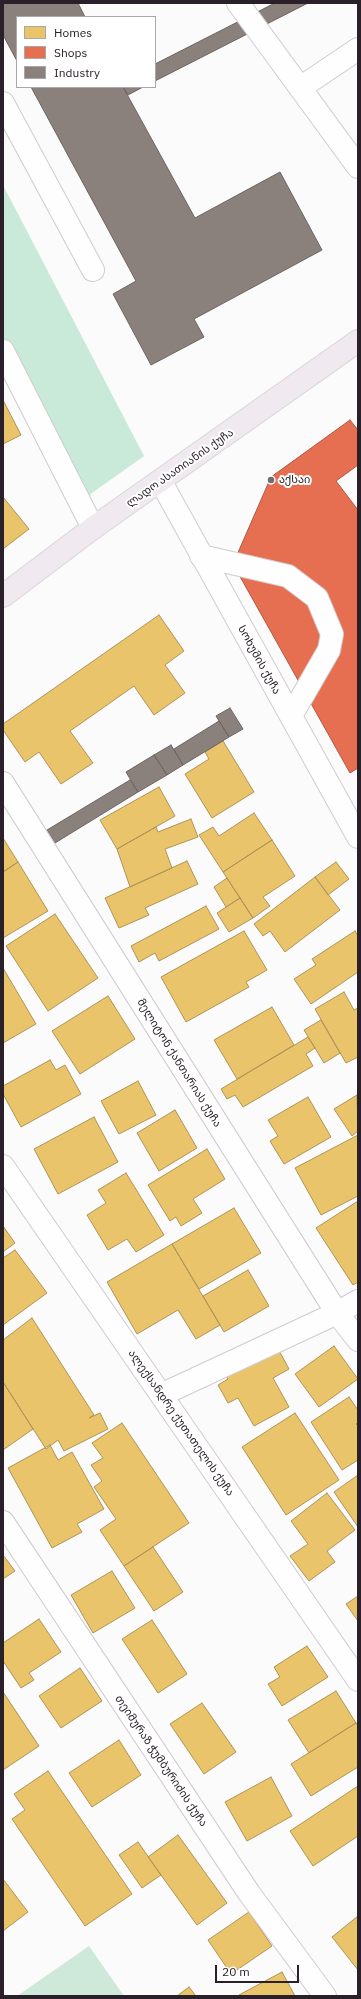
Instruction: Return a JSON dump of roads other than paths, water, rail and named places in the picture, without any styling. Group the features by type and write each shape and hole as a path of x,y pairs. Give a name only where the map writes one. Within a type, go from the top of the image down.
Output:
{"main road":[{"name":"ლადო ასათიანის ქუჩა","path":"3,596 93,528 161,482 358,341"}],"street":[{"path":"238,3 358,167"},
{"path":"300,88 358,49"},
{"path":"3,103 93,270"},
{"path":"3,351 93,528"},
{"name":"სოხუმის ქუჩა","path":"161,482 358,837"},
{"path":"201,556 288,576 317,598 332,634 329,650 291,716"},
{"name":"მელიტონ ქანთარიას ქუჩა","path":"3,783 337,1313 358,1340"},
{"name":"ალექსანდრე ქუთათელის ქუჩა","path":"3,1166 358,1680"},
{"path":"161,1394 337,1313 358,1301"},
{"name":"თეიმურაზ ჭუმბურიძის ქუჩა","path":"3,1522 249,1893 325,1996"}],"place":[{"name":"აქსაი","path":"271,480"}]}
